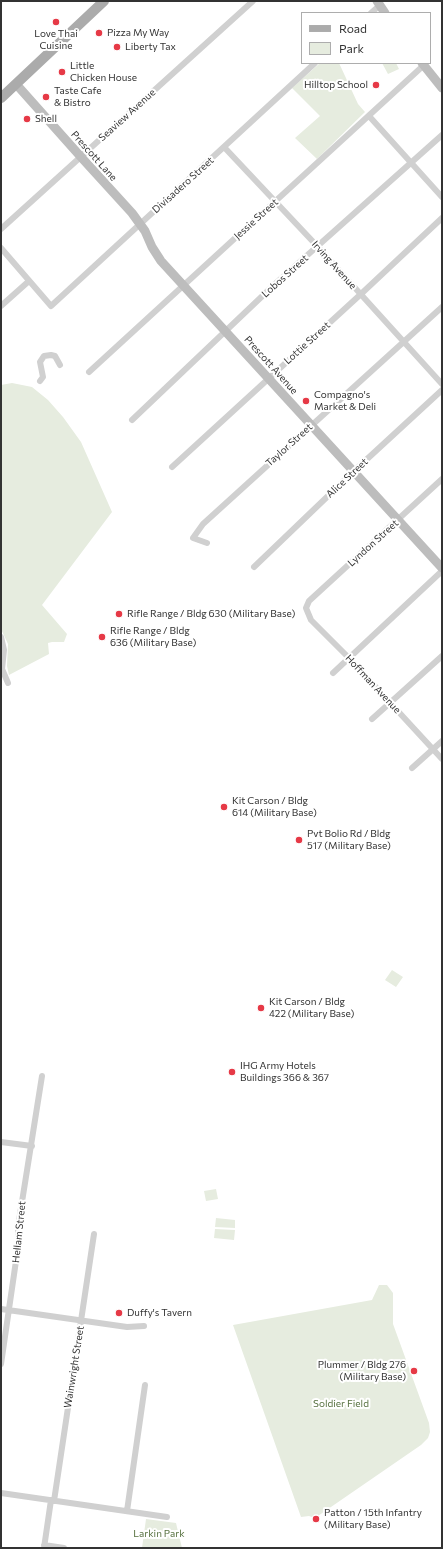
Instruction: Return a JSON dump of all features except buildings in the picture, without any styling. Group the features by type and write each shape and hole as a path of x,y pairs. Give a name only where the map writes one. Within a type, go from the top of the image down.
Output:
{"main road":[{"path":"1,98 104,1"}],"street":[{"name":"Seaview Avenue","path":"1,229 253,1"},
{"name":"Divisadero Street","path":"29,281 51,306 314,64"},
{"path":"423,64 442,88"},
{"name":"Jessie Street","path":"89,372 369,116 423,64"},
{"name":"Prescott Lane","path":"16,84 132,213 140,224"},
{"path":"369,116 442,197"},
{"name":"Lobos Street","path":"132,420 275,284 442,135"},
{"name":"Irving Avenue","path":"224,147 276,201 442,384"},
{"name":"Lottie Street","path":"172,467 442,218"},
{"name":"Prescott Avenue","path":"140,224 156,254 183,285 442,570"},
{"path":"1,248 29,281 1,306"},
{"name":"Taylor Street","path":"207,543 193,538 202,524 442,307"},
{"path":"40,381 43,377 40,362 44,356 51,354 55,356 60,365"},
{"name":"Alice Street","path":"254,567 353,472 442,390"},
{"name":"Lyndon Street","path":"306,608 309,601 442,479"},
{"path":"333,673 442,570"},
{"name":"Hoffman Avenue","path":"306,608 311,620 349,658 442,759"},
{"path":"1,637 4,646 2,669 8,683"},
{"path":"372,719 442,656"},
{"path":"412,768 442,741"},
{"name":"Hellam Street","path":"1,1364 18,1247 18,1227 42,1076"},
{"path":"1,1142 32,1146"},
{"name":"Wainwright Street","path":"44,1547 53,1500 94,1234"},
{"path":"1,1309 127,1327 144,1326"},
{"path":"127,1510 145,1385"},
{"path":"1,1493 127,1510 167,1517"},
{"path":"44,1547 64,1548"}],"green space":[{"path":"319,64 339,64 358,104 365,112 317,159 295,138 320,116 292,88"},
{"path":"383,64 396,64 399,69 388,74"},
{"path":"12,383 32,387 48,400 63,417 81,442 112,512 42,605 67,634 64,642 48,643 49,654 9,675 7,666 8,644 1,629 1,385"},
{"path":"392,970 403,977 396,987 385,980"},
{"path":"216,1189 218,1199 206,1201 204,1191"},
{"path":"216,1218 235,1220 235,1228 215,1227"},
{"path":"215,1229 235,1230 234,1240 214,1238"},
{"name":"Soldier Field","path":"379,1285 387,1285 393,1293 393,1324 429,1423 430,1432 428,1438 421,1445 315,1518 309,1516 301,1517 233,1325 372,1300"},
{"name":"Larkin Park","path":"146,1519 176,1523 182,1548 142,1548"}],"place":[{"name":"Love Thai Cuisine","path":"56,22"},
{"name":"Pizza My Way","path":"99,33"},
{"name":"Liberty Tax","path":"117,47"},
{"name":"Little Chicken House","path":"62,72"},
{"name":"Hilltop School","path":"376,85"},
{"name":"Taste Cafe & Bistro","path":"46,97"},
{"name":"Shell","path":"27,119"},
{"name":"Compagno's Market & Deli","path":"306,401"},
{"name":"Rifle Range / Bldg 630 (Military Base)","path":"119,614"},
{"name":"Rifle Range / Bldg 636 (Military Base)","path":"102,637"},
{"name":"Kit Carson / Bldg 614 (Military Base)","path":"224,807"},
{"name":"Pvt Bolio Rd / Bldg 517 (Military Base)","path":"299,840"},
{"name":"Kit Carson / Bldg 422 (Military Base)","path":"261,1008"},
{"name":"IHG Army Hotels Buildings 366 & 367","path":"232,1072"},
{"name":"Duffy's Tavern","path":"119,1313"},
{"name":"Plummer / Bldg 276 (Military Base)","path":"414,1371"},
{"name":"Patton / 15th Infantry (Military Base)","path":"316,1519"}]}
